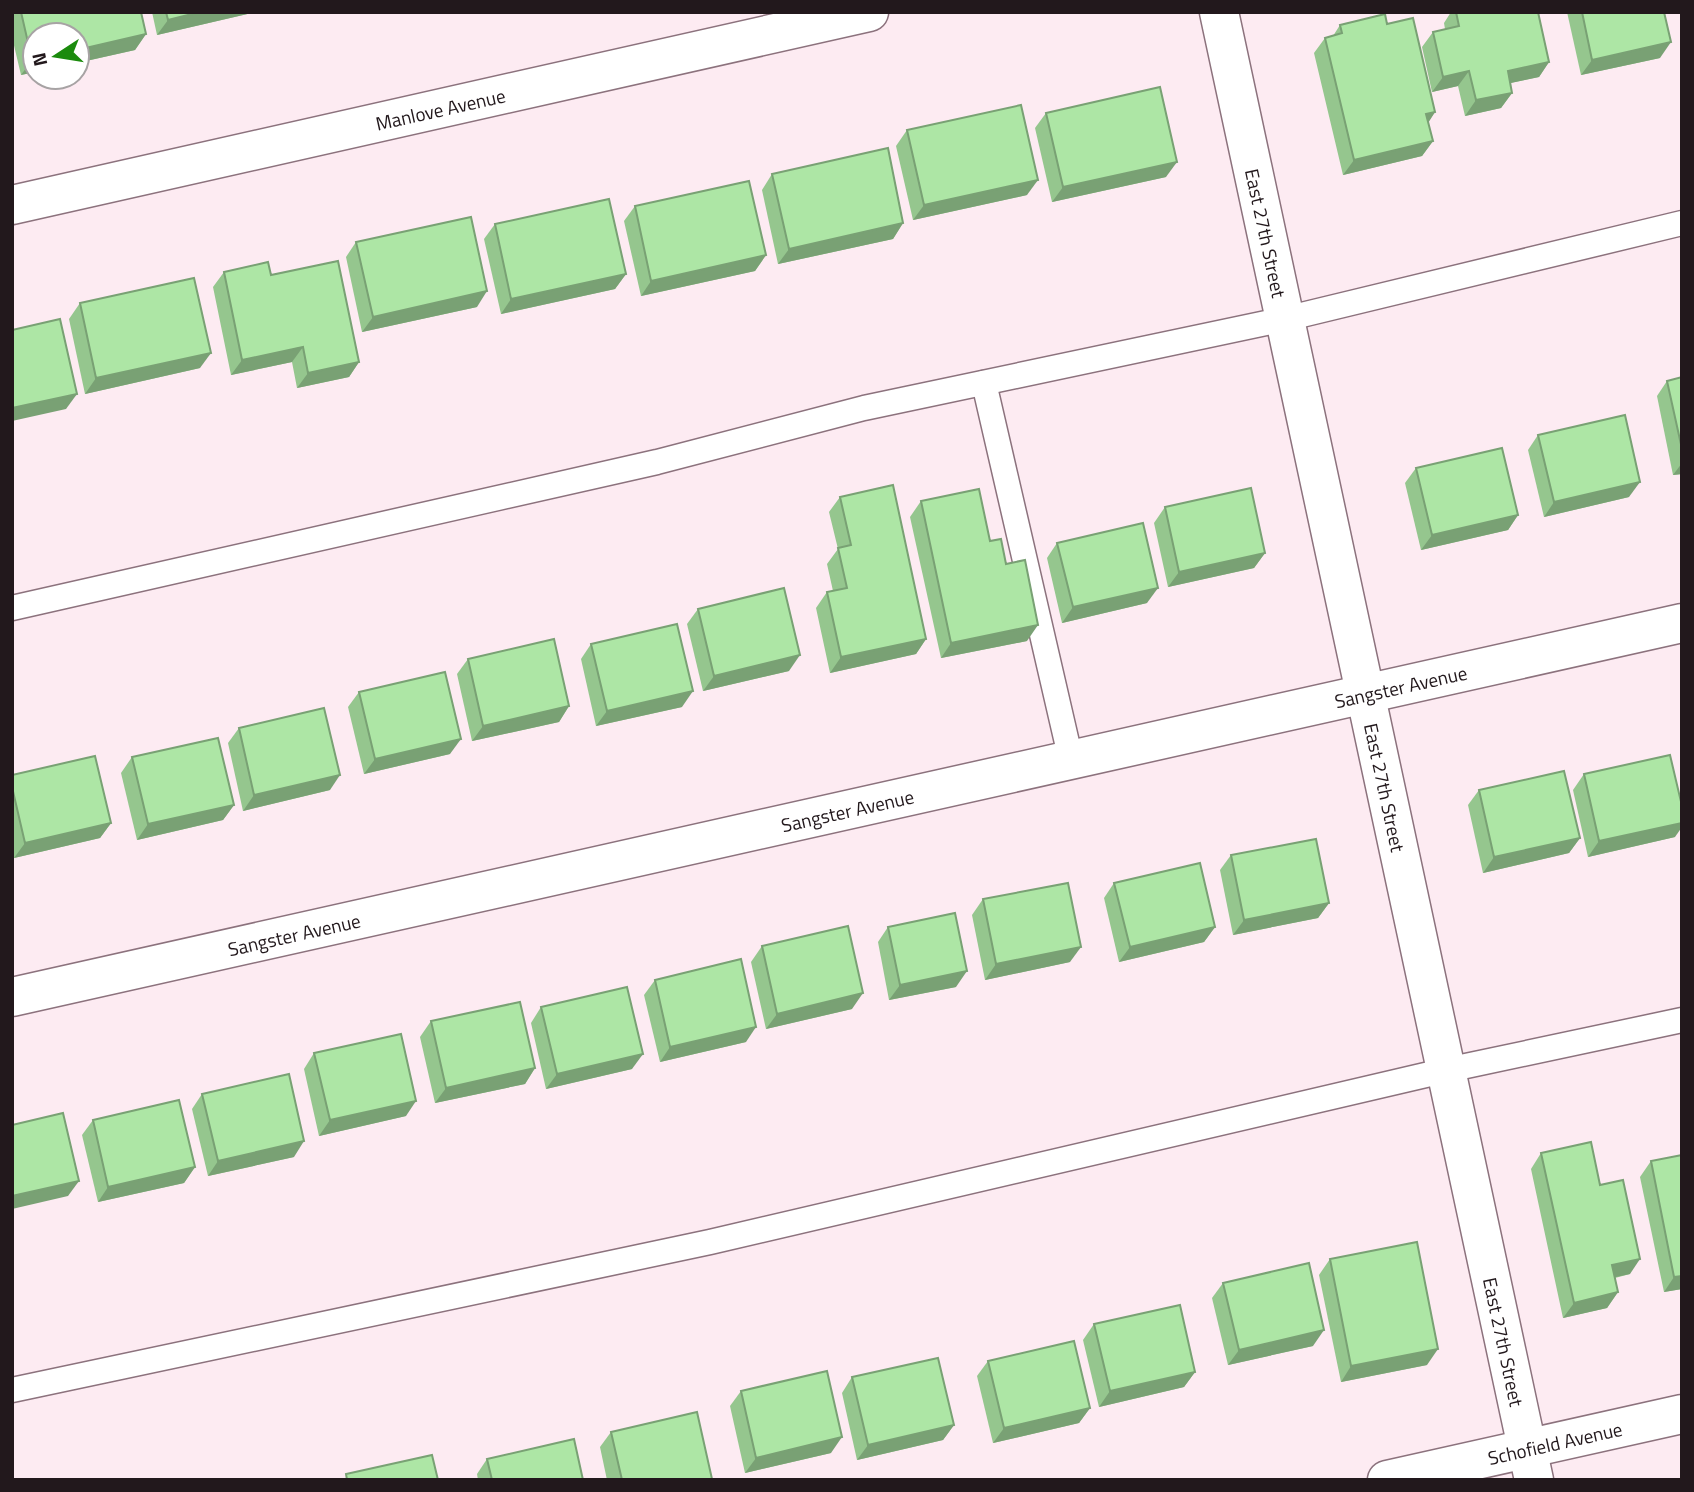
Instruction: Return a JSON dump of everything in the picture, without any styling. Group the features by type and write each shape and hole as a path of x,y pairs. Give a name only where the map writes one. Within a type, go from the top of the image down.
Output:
{"street":[{"name":"Manlove Avenue","path":"12,205 869,12"},
{"name":"East 27th Street","path":"1219,12 1530,1464"},
{"name":"Sangster Avenue","path":"12,997 1682,623"},
{"name":"Schofield Avenue","path":"1387,1480 1530,1464 1682,1414"}],"lane":[{"path":"12,608 643,465 864,408 1285,319 1682,223"},
{"path":"984,383 1071,760"},
{"path":"12,1390 710,1241 1447,1070 1682,1020"}],"building":[{"path":"21,12 141,12 146,34 91,47 91,21 23,21"},
{"path":"166,12 200,12 168,20"},
{"path":"1456,12 1538,12 1549,62 1508,71 1512,93 1476,100 1469,71 1443,77 1433,32 1459,26"},
{"path":"1582,12 1664,12 1671,42 1592,60"},
{"path":"1385,14 1387,24 1413,18 1435,112 1426,114 1433,141 1354,160 1325,38 1342,33 1340,25"},
{"path":"1160,87 1177,162 1063,187 1046,113"},
{"path":"1021,105 1038,180 924,205 907,130"},
{"path":"888,148 903,223 789,249 772,174"},
{"path":"749,181 766,255 651,281 635,206"},
{"path":"609,199 626,274 511,299 495,224"},
{"path":"471,217 487,291 373,317 356,242"},
{"path":"338,261 359,362 308,373 303,347 242,360 224,272 268,262 271,275"},
{"path":"194,278 211,353 96,378 80,303"},
{"path":"60,319 77,394 12,408 12,330"},
{"path":"1682,377 1682,449 1667,381"},
{"path":"1625,415 1640,482 1554,502 1538,435"},
{"path":"1502,448 1518,515 1432,535 1416,468"},
{"path":"893,485 926,639 841,657 827,592 847,588 838,548 851,545 840,497"},
{"path":"1251,488 1265,553 1179,572 1165,507"},
{"path":"979,489 990,541 1001,539 1006,564 1025,560 1038,625 951,643 921,501"},
{"path":"1143,523 1158,588 1073,607 1057,543"},
{"path":"784,588 800,655 714,676 698,609"},
{"path":"677,624 693,691 607,711 591,644"},
{"path":"554,639 569,706 483,726 468,659"},
{"path":"445,672 461,739 375,759 359,692"},
{"path":"324,708 340,775 254,795 239,728"},
{"path":"218,738 234,805 148,824 132,757"},
{"path":"1670,755 1682,806 1682,823 1599,841 1584,774"},
{"path":"95,756 111,823 25,843 12,787 12,775"},
{"path":"1564,771 1580,838 1494,857 1479,790"},
{"path":"1316,839 1329,903 1244,920 1231,855"},
{"path":"1200,863 1215,927 1130,947 1114,883"},
{"path":"1068,883 1081,947 996,964 983,899"},
{"path":"955,913 967,971 900,985 888,927"},
{"path":"848,926 863,993 777,1014 762,946"},
{"path":"741,959 756,1027 670,1047 655,980"},
{"path":"627,987 643,1054 557,1074 541,1007"},
{"path":"520,1002 535,1068 446,1088 431,1021"},
{"path":"401,1034 416,1101 330,1120 314,1053"},
{"path":"289,1074 304,1141 218,1161 202,1094"},
{"path":"179,1100 195,1167 108,1187 93,1120"},
{"path":"63,1113 79,1181 12,1196 12,1125"},
{"path":"1591,1142 1600,1185 1623,1180 1640,1259 1612,1265 1618,1292 1574,1303 1541,1153"},
{"path":"1682,1155 1682,1276 1674,1277 1651,1161"},
{"path":"1417,1242 1438,1349 1351,1366 1330,1259"},
{"path":"1309,1263 1324,1330 1239,1350 1223,1283"},
{"path":"1180,1305 1195,1372 1110,1391 1094,1324"},
{"path":"1074,1341 1090,1408 1004,1428 988,1361"},
{"path":"938,1358 954,1425 868,1445 852,1377"},
{"path":"827,1371 842,1437 756,1458 741,1391"},
{"path":"697,1412 712,1479 622,1480 611,1432"},
{"path":"574,1439 583,1480 492,1480 487,1459"},
{"path":"432,1455 438,1480 347,1480 346,1474"}]}
